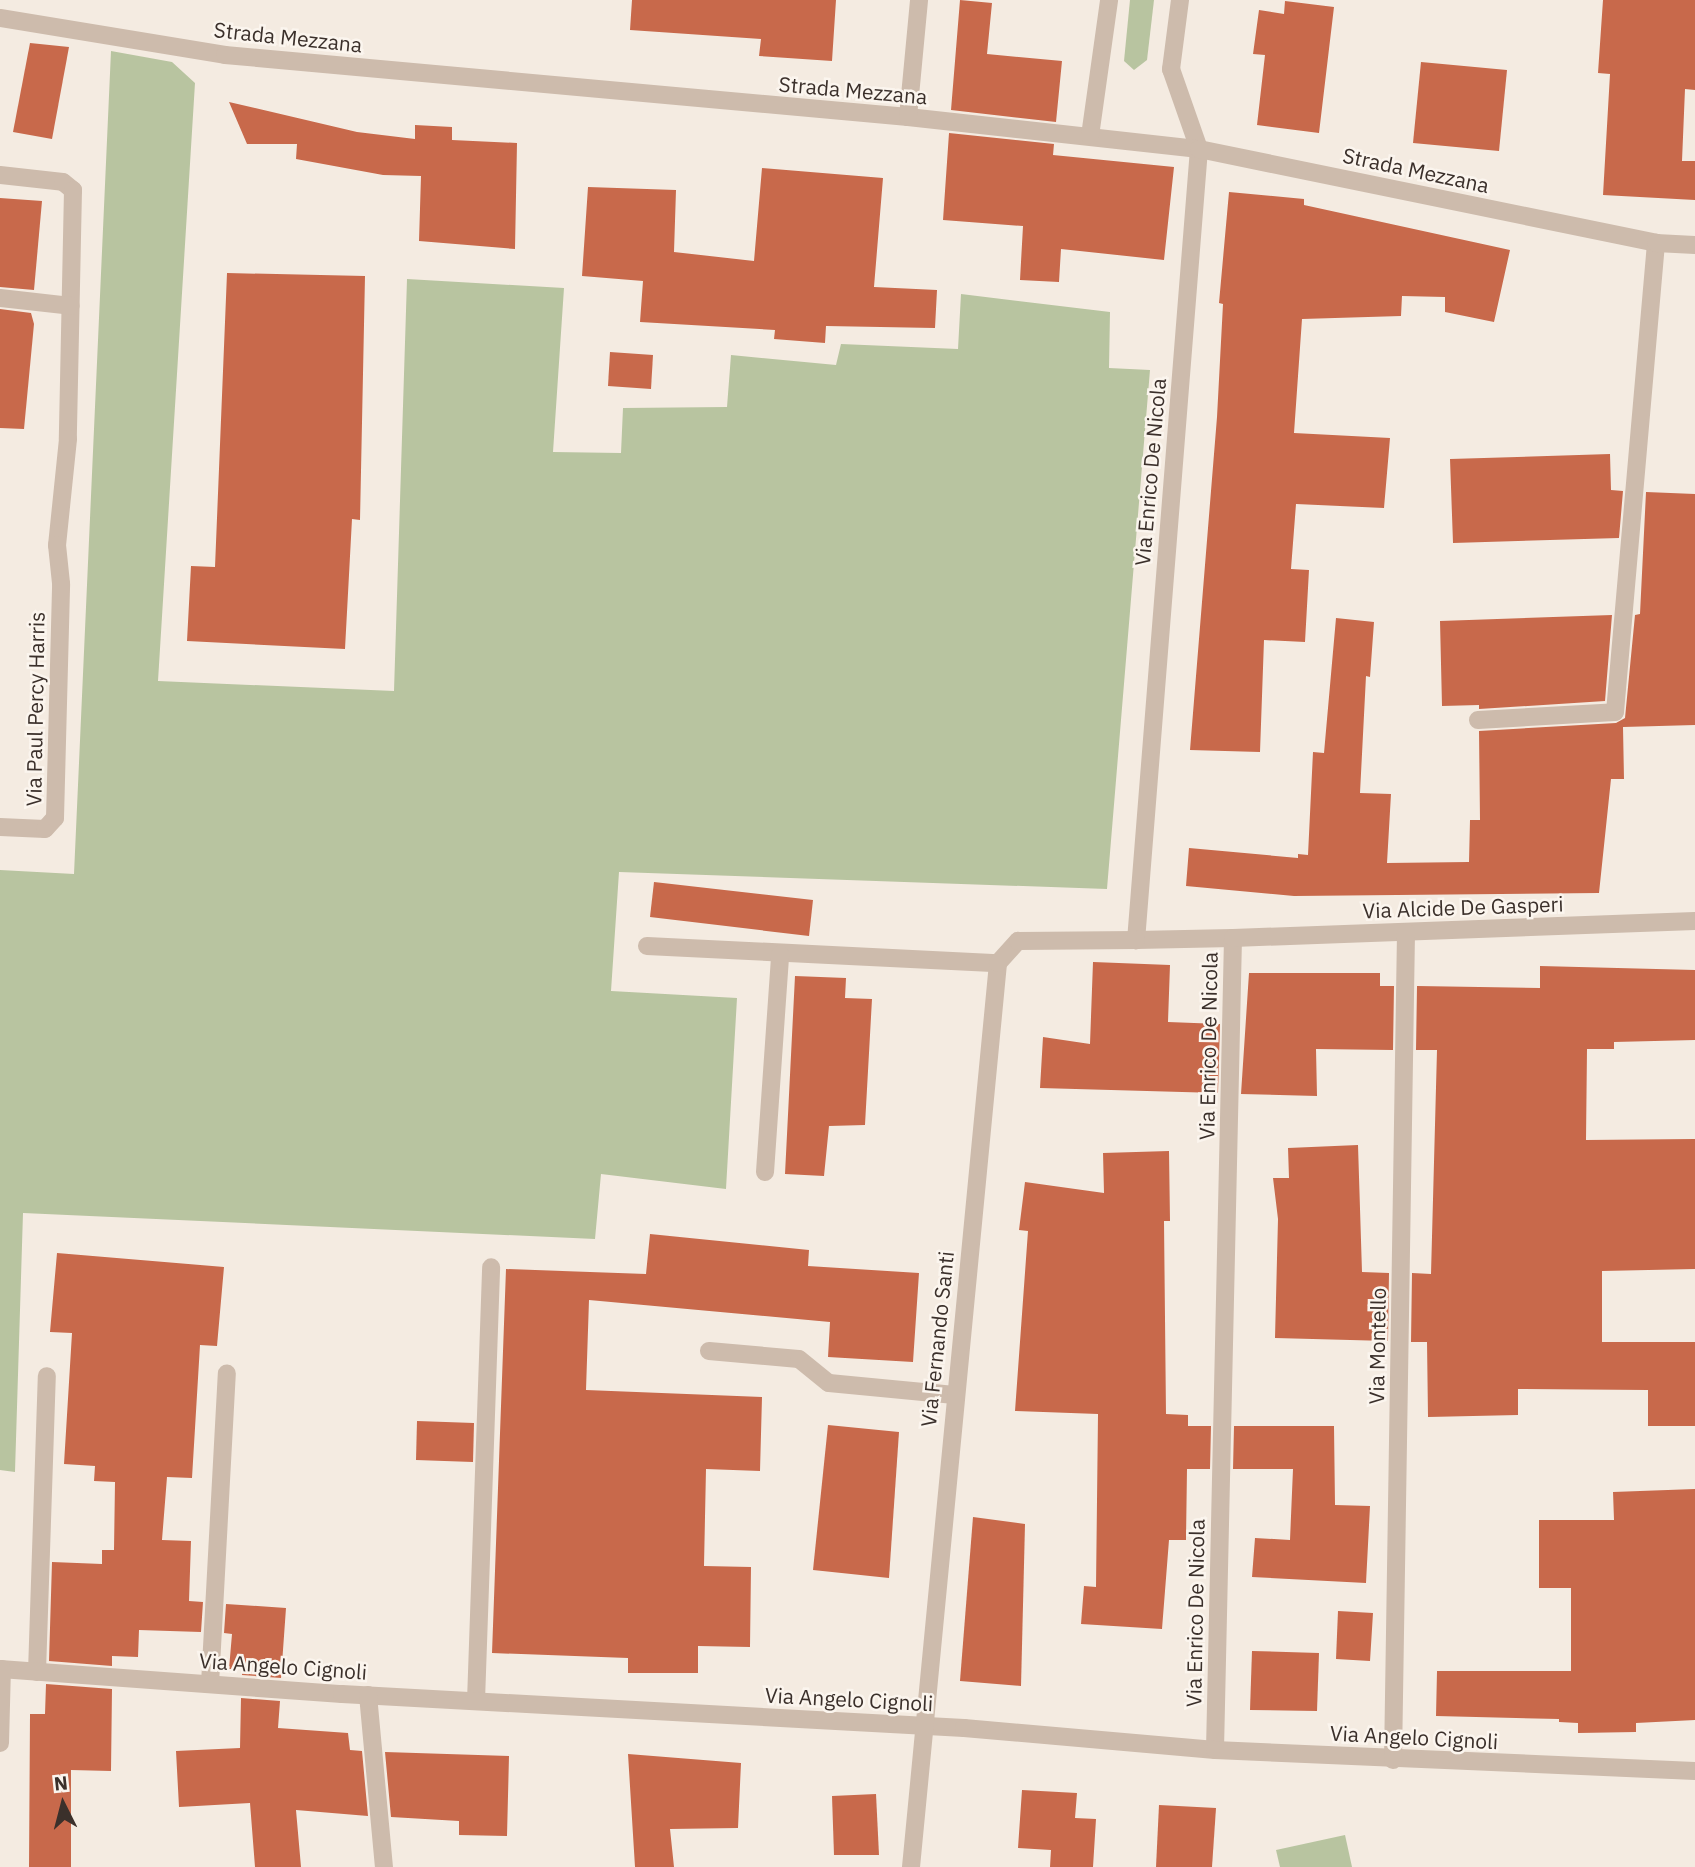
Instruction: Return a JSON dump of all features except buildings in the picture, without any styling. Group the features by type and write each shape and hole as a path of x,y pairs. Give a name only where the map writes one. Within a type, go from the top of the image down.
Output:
{"street":[{"path":"908,117 919,0"},
{"path":"1090,136 1109,0"},
{"path":"1180,0 1171,69 1199,149"},
{"name":"Strada Mezzana","path":"0,18 225,55 908,117 1199,149 1656,243 1695,245"},
{"name":"Via Enrico De Nicola","path":"1199,149 1136,940 1233,939 1215,1749"},
{"name":"Via Paul Percy Harris","path":"0,175 63,182 73,190 68,439 57,545 61,584 55,818 45,828 0,827"},
{"path":"1478,720 1615,712 1656,243"},
{"path":"0,298 71,306"},
{"name":"Via Alcide De Gasperi","path":"1233,939 1695,921"},
{"name":"Via Montello","path":"1393,1760 1406,932"},
{"path":"647,946 780,955 998,963 1018,941 1136,940"},
{"path":"765,1172 780,955"},
{"name":"Via Fernando Santi","path":"911,1867 954,1395 998,963"},
{"path":"476,1701 491,1267"},
{"path":"709,1351 799,1359 829,1383 954,1395"},
{"path":"210,1684 227,1373"},
{"path":"37,1672 47,1376"},
{"path":"0,1743 1,1669"},
{"name":"Via Angelo Cignoli","path":"1,1669 368,1695 925,1726 1393,1760 1695,1771"},
{"path":"368,1695 384,1867"}],"green space":[{"path":"1130,0 1154,0 1147,60 1134,70 1124,61"},
{"path":"111,51 172,62 195,83 158,681 394,691 407,279 564,288 553,452 621,453 623,408 727,407 731,355 836,365 841,344 958,349 961,294 1110,312 1109,368 1150,370 1107,889 619,872 611,991 737,998 726,1189 601,1174 595,1239 23,1213 15,1472 0,1470 0,870 74,874"},
{"path":"1345,1835 1352,1867 1280,1867 1276,1850"}]}
